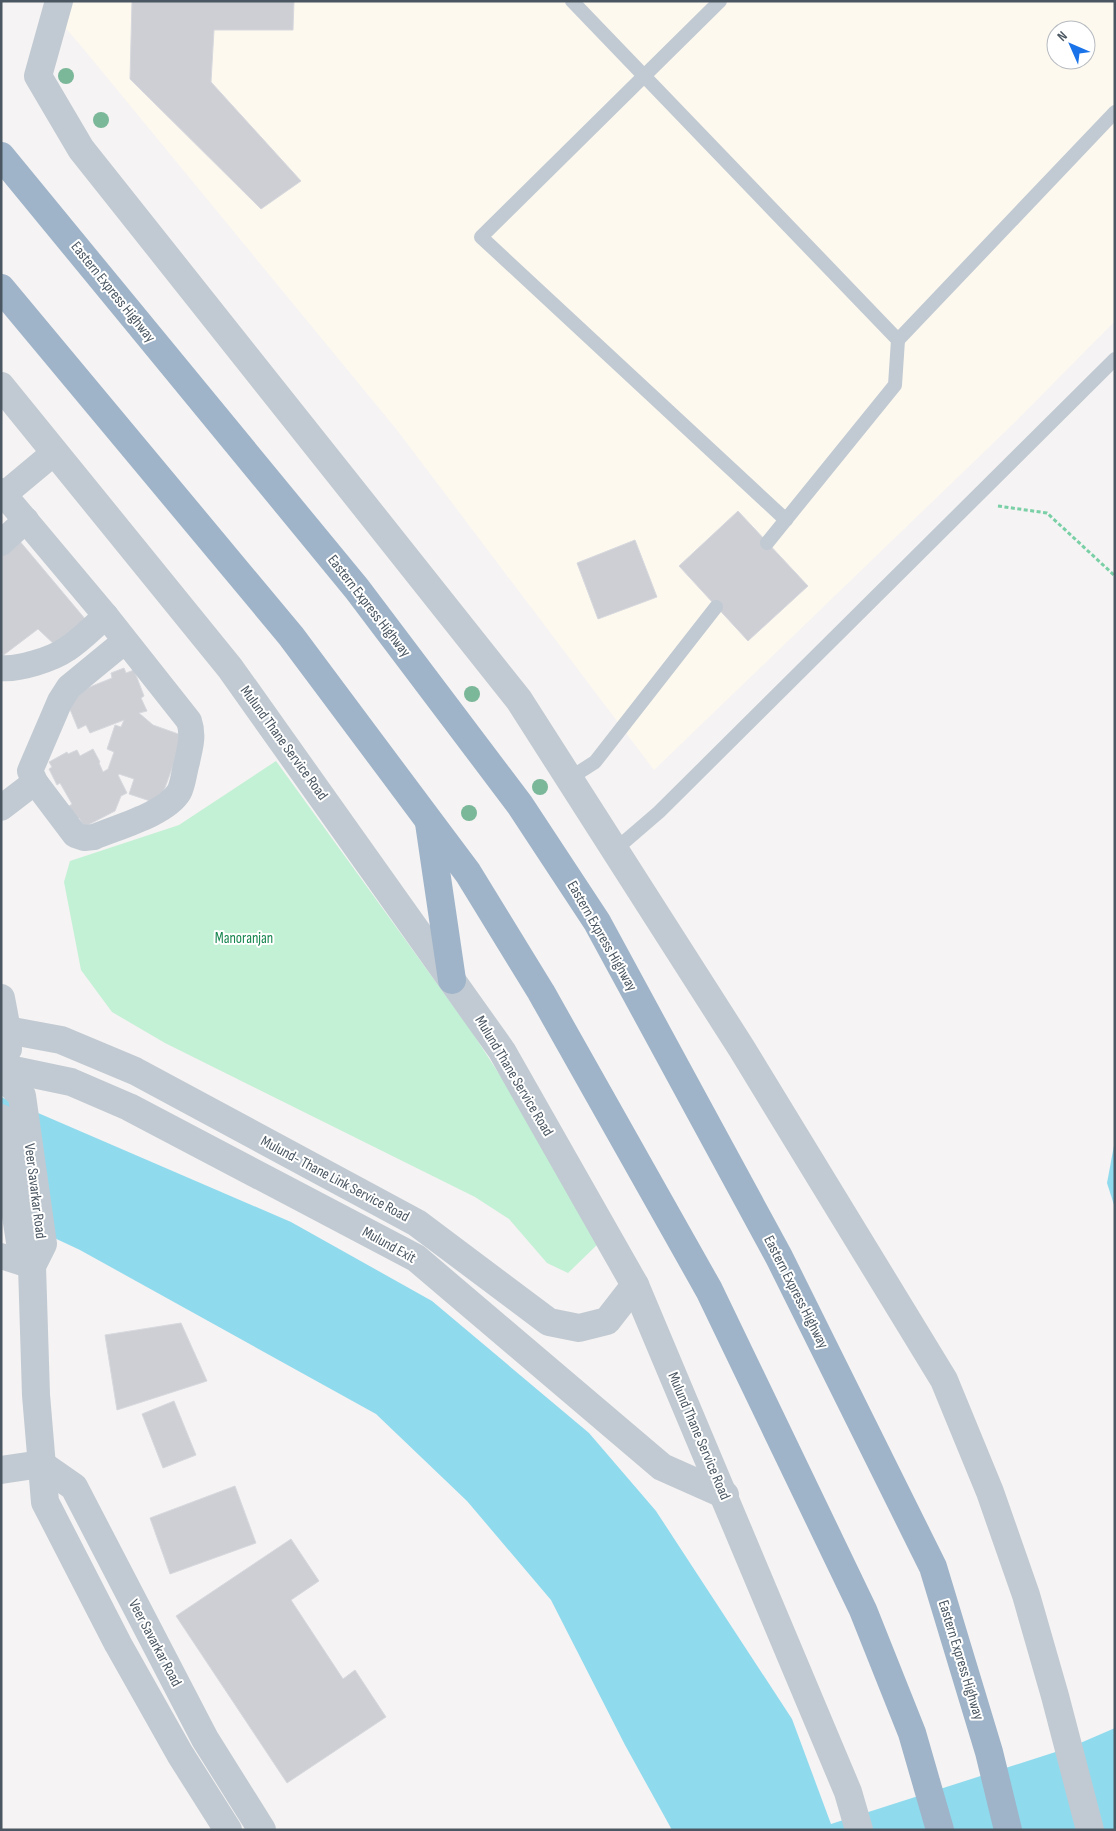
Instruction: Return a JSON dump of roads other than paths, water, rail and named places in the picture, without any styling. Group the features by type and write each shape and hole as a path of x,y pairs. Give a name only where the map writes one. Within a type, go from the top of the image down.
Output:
{"highway":[{"name":"Eastern Express Highway","path":"1,156 357,589 520,804 597,922 779,1256 933,1567 989,1752 1008,1830"},
{"path":"1,288 291,636 468,873 541,992 709,1290 863,1610 912,1733 940,1830"},
{"path":"428,820 452,980"}],"street":[{"path":"59,1 38,76 81,149 519,700 616,849 742,1049 944,1380 990,1492 1026,1595 1090,1830"},
{"name":"Mulund Thane Service Road","path":"1,386 230,668 502,1051 635,1285 725,1495 848,1792 859,1830"},
{"path":"55,452 2,494 106,616 189,721 192,731 192,741 179,792 170,802 161,810 94,837 84,838 75,835 35,782 30,771 60,701 69,687 125,641"},
{"path":"1,543 26,520"},
{"path":"1,668 10,670 26,667 66,650 106,616"},
{"path":"1,808 35,782"},
{"path":"1,998 7,1030"},
{"name":"Mulund- Thane Link Service Road","path":"7,1030 61,1040 135,1071 417,1223 549,1322 579,1328 607,1321 635,1285"},
{"name":"Veer Savarkar Road","path":"7,1030 10,1086 45,1502 118,1644 180,1754 228,1830"},
{"name":"Mulund Exit","path":"10,1086 71,1082 129,1107 416,1258 662,1467 725,1495"},
{"path":"1,1118 24,1252"},
{"path":"1,1470 41,1464"},
{"name":"Veer Savarkar Road","path":"41,1464 74,1487 205,1739 262,1830"},
{"path":"118,1644 147,1629"}],"lane":[{"path":"572,1 898,340"},
{"path":"720,1 481,237 786,520"},
{"path":"767,543 894,385 898,340 1115,112"},
{"path":"616,849 659,812 1115,359"},
{"path":"570,778 595,762 716,606"}],"water":[{"path":"1,1097 291,1222 432,1301 589,1433 656,1511 792,1719 831,1824 1071,1747 1115,1728 1115,1830 672,1830 625,1745 551,1600 467,1501 376,1414 80,1250 1,1213"},
{"path":"1115,1140 1115,1208 1107,1183"}],"park label":[{"name":"Manoranjan","path":"244,938"}]}
